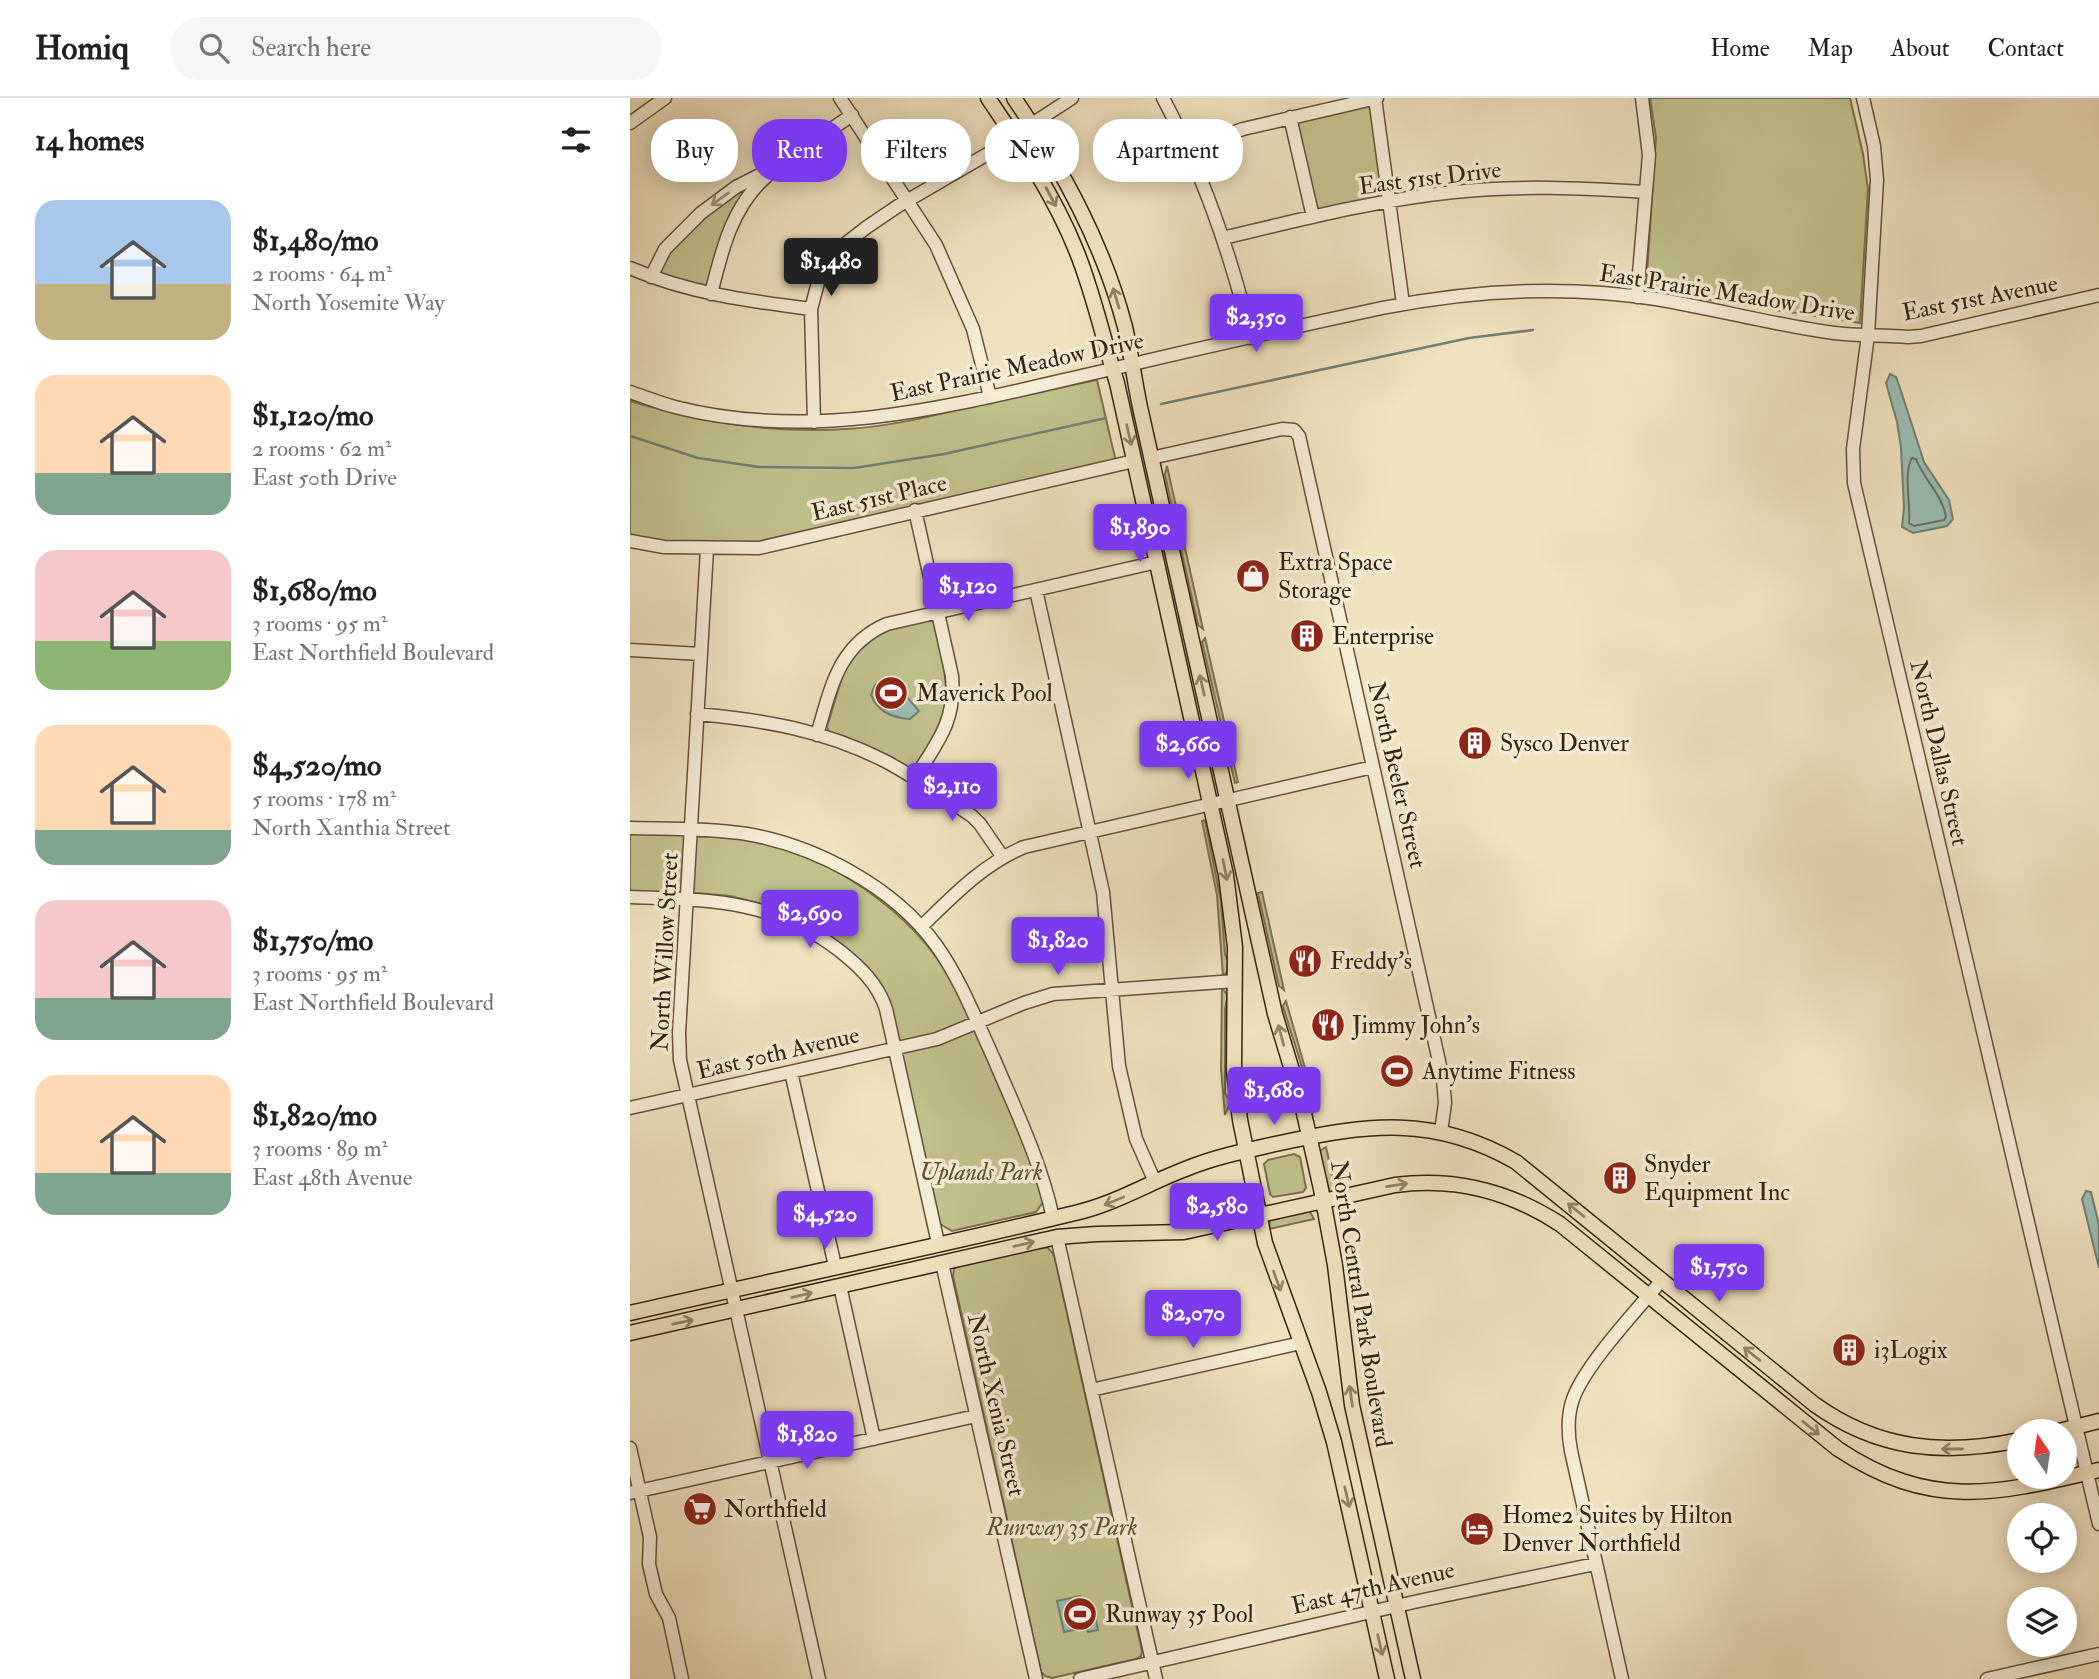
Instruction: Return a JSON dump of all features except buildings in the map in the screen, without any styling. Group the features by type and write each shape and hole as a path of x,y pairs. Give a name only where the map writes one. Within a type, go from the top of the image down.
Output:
{"main road":[{"name":"North Central Park Boulevard","path":"988,98 1002,119"},
{"name":"North Central Park Boulevard","path":"1014,98 1029,119"},
{"name":"North Central Park Boulevard","path":"1043,182 1076,248 1097,308 1135,461 1229,889 1234,933 1234,1071 1238,1109 1270,1261 1331,1431 1387,1679"},
{"name":"North Central Park Boulevard","path":"1066,182 1096,243 1117,301 1132,364 1275,1014 1309,1137 1323,1201 1335,1265 1352,1405 1413,1679"},
{"path":"630,1313 1098,1207 1188,1168 1247,1151 1309,1137 1386,1126 1441,1132 1479,1143 1516,1162 1814,1404 1860,1431 1893,1442 1934,1449 1976,1448 2007,1442"},
{"path":"630,1333 1057,1237 1173,1233 1395,1185 1422,1182 1457,1184 1491,1191 1528,1205 1560,1224 1838,1448 1880,1473 1925,1488 1980,1493 2025,1488 2093,1472"},
{"path":"2077,1427 2099,1421"}],"street":[{"path":"630,123 665,98"},
{"path":"840,98 936,245 973,329 990,397"},
{"path":"1040,119 1073,98"},
{"path":"1163,98 1174,119"},
{"path":"1243,129 1290,117 1325,103 1376,98 1403,304"},
{"path":"1637,297 1649,155 1642,98"},
{"name":"North Dallas Street","path":"1863,98 1877,172 1868,335 1853,449 1856,494 2074,1419"},
{"path":"846,119 852,115"},
{"path":"1290,117 1314,217"},
{"path":"814,422 811,309 820,275 840,248 908,200 985,155"},
{"path":"651,277 665,249 701,213 736,187 752,179"},
{"path":"710,294 723,246 738,214 760,182"},
{"path":"1203,182 1240,289 1251,338"},
{"name":"East 51st Drive","path":"1223,237 1389,201 1454,192 1504,188 1575,188 1646,192"},
{"path":"630,268 710,294 811,309"},
{"name":"East Prairie Meadow Drive","path":"630,392 676,407 740,418 814,422 890,416 990,397 1403,304 1518,292 1575,292 1637,297 1814,330 1868,335"},
{"name":"East 51st Avenue","path":"1868,335 1921,336 2099,295"},
{"name":"North Beeler Street","path":"1151,458 1282,429 1294,430 1300,440 1443,1079 1445,1103 1441,1132"},
{"name":"East 51st Place","path":"630,541 664,547 759,548 1135,461"},
{"path":"915,510 954,694 951,714 944,731 915,778"},
{"name":"North Willow Street","path":"707,549 678,1043 730,1290 819,1679"},
{"path":"817,735 844,658 866,635 887,624 1157,562"},
{"path":"1036,590 1105,903 1116,1047 1122,1078 1136,1139 1155,1182"},
{"path":"630,650 701,654"},
{"path":"697,714 774,722 856,748 915,778 971,816 980,824 1002,856"},
{"path":"921,927 964,885 1002,856 1050,839 1373,767"},
{"path":"630,828 746,834 778,841 845,869 899,906 921,927 967,995 1039,1165 1053,1218"},
{"path":"630,897 723,902 755,908 793,922 829,943 852,961 877,988 886,1009 938,1243"},
{"name":"East 50th Avenue","path":"630,1108 937,1039 1042,997 1235,981"},
{"path":"791,1072 835,1266"},
{"path":"1057,1237 1156,1679"},
{"name":"North Xenia Street","path":"943,1263 1036,1679"},
{"path":"1622,1679 1571,1451 1569,1414 1583,1378 1662,1280"},
{"path":"840,1286 874,1439"},
{"path":"1091,1390 1301,1343"},
{"path":"635,1492 976,1416"},
{"path":"2077,1430 2093,1472 2099,1524"},
{"path":"630,1448 635,1492 650,1536 649,1564 656,1594 669,1618 682,1679"},
{"name":"East 47th Avenue","path":"1080,1679 1595,1563"},
{"path":"1987,1679 2099,1654"}],"green space":[{"path":"1650,98 1850,98 1868,189 1860,323 1646,290 1656,138"},
{"path":"1373,101 1384,196 1313,212 1293,119"},
{"path":"752,182 765,182 738,214 711,294 651,277 701,213"},
{"path":"1097,380 1116,462 756,545 709,546 630,538 630,401 736,425 791,430 846,429 904,422"},
{"path":"1167,466 1185,547 1181,548 1165,475"},
{"path":"1185,548 1203,629 1198,625 1181,549"},
{"path":"927,619 934,622 940,649 945,676 945,704 936,736 914,768 908,769 830,734 827,727 843,674 851,658 877,633"},
{"path":"1205,638 1238,782 1235,783 1202,642"},
{"path":"1205,820 1221,901 1225,954 1228,961 1227,972 1223,976 1217,895 1202,821"},
{"name":"Uplands Park","path":"676,833 745,838 807,857 866,890 917,934 955,987 1014,1118 1043,1202 1036,1212 952,1231 940,1224 888,1000 863,964 826,934 794,916 730,896 630,892 630,834"},
{"path":"1262,892 1284,990 1279,986 1258,893"},
{"path":"1222,988 1228,996 1225,1008 1225,1093 1230,1102 1225,1115 1221,1069"},
{"path":"1286,1001 1317,1110 1309,1104 1304,1073 1283,1006"},
{"path":"1326,1147 1336,1193 1328,1193 1318,1152"},
{"path":"1294,1154 1300,1157 1306,1188 1303,1192 1273,1197 1270,1194 1264,1164 1268,1160"},
{"path":"1309,1210 1314,1219 1269,1229 1270,1219"},
{"name":"Runway 35 Park","path":"1039,1246 1048,1248 1054,1255 1142,1651 1141,1656 1136,1659 1052,1678 1041,1672 953,1276 954,1269 960,1264"}],"water":[{"path":"1890,374 1896,377 1924,462 1949,500 1953,519 1947,526 1913,533 1902,527 1904,508 1901,448 1886,383"},
{"name":"Maverick Pool","path":"880,682 889,683 888,698 900,689 919,711 910,719 882,710 871,695 875,685"},
{"path":"2086,1191 2091,1192 2099,1225 2099,1268 2082,1199"},
{"name":"Runway 35 Pool","path":"1080,1596 1083,1612 1094,1610 1098,1630 1088,1632 1086,1627 1064,1632 1057,1601"}],"waterway":[{"path":"1161,404 1469,338 1533,330"},
{"path":"630,436 698,458 759,467 854,468 944,454 1106,418"}],"place":[{"name":"Extra Space Storage","path":"1253,576"},
{"name":"Enterprise","path":"1307,636"},
{"name":"Maverick Pool","path":"891,693"},
{"name":"Sysco Denver","path":"1475,743"},
{"name":"Freddy's","path":"1305,961"},
{"name":"Jimmy John's","path":"1328,1025"},
{"name":"Anytime Fitness","path":"1397,1071"},
{"name":"Snyder Equipment Inc","path":"1620,1178"},
{"name":"i3Logix","path":"1849,1350"},
{"name":"Northfield","path":"700,1509"},
{"name":"Home2 Suites by Hilton Denver Northfield","path":"1477,1529"},
{"name":"Runway 35 Pool","path":"1080,1614"}]}
